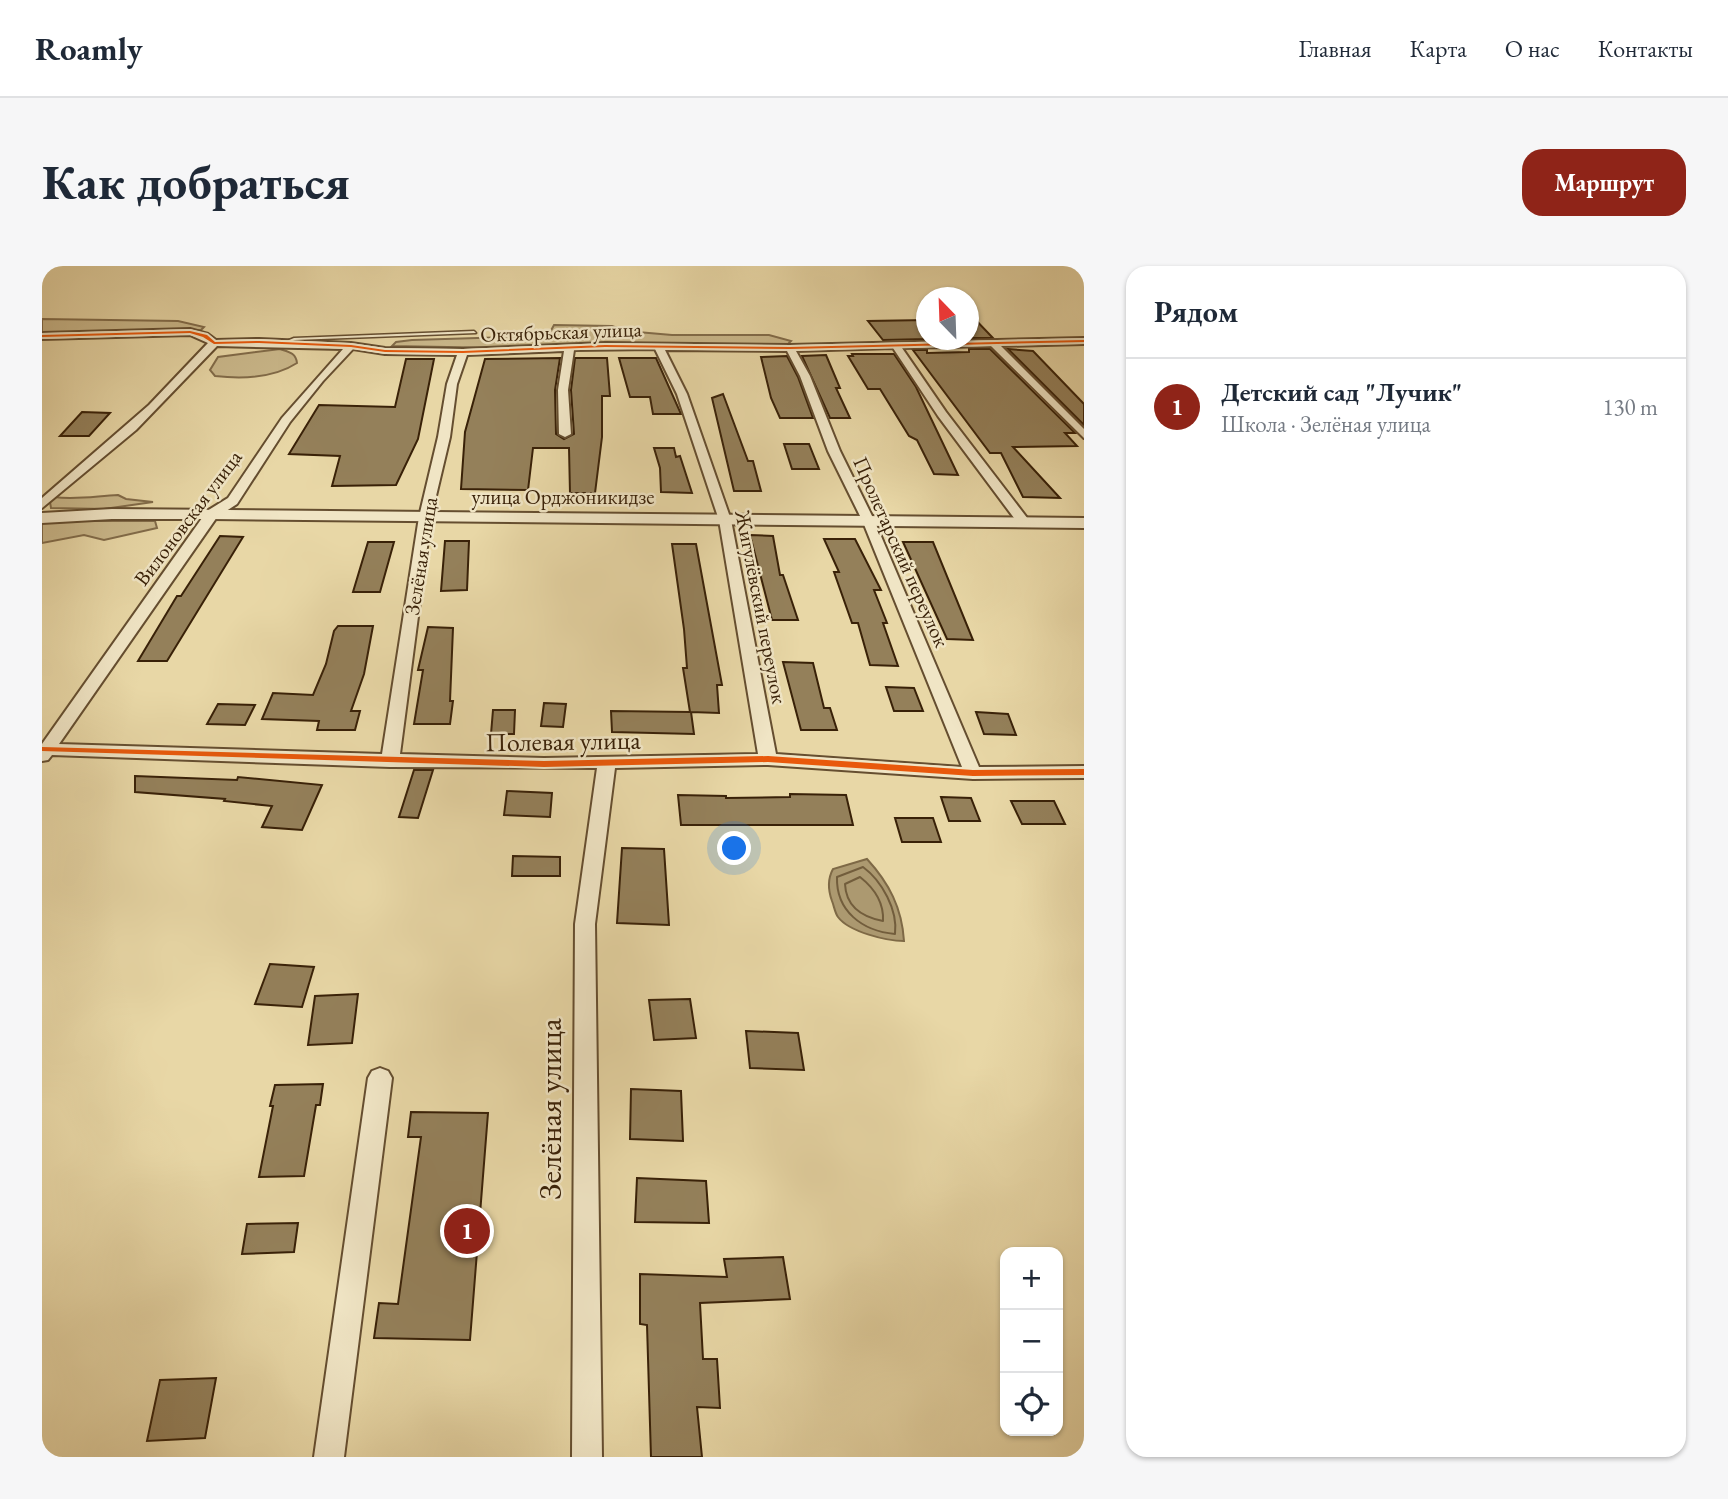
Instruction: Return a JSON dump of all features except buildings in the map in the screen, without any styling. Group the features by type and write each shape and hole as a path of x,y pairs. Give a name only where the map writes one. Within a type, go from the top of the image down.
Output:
{"street":[{"name":"Октябрьская улица","path":"42,336 190,332 205,336 214,343 284,343 351,346 385,351 463,352 569,348 790,348 1084,341"},
{"path":"992,342 1084,435"},
{"path":"42,504 103,454 184,379 214,343"},
{"name":"Вилоновская улица","path":"44,752 212,514 233,501 286,420 319,379 351,346"},
{"path":"895,346 917,383 996,481 1024,523"},
{"name":"Жигулёвский переулок","path":"659,347 682,394 725,520 768,759"},
{"name":"Октябрьская улица","path":"565,434 563,390 569,348"},
{"name":"Пролетарский переулок","path":"790,348 805,376 834,451 869,522 973,773"},
{"name":"Зелёная улица","path":"390,761 425,517 444,437 452,384 463,352"},
{"name":"улица Орджоникидзе","path":"42,518 112,514 212,514 1084,523"},
{"name":"Полевая улица","path":"44,752 544,764 768,759 973,773 1084,772"},
{"name":"Зелёная улица","path":"586,1457 585,924 607,762"},
{"path":"330,1457 380,1078"}],"lane":[{"path":"284,343 294,339 474,332"}],"shaded area":[{"path":"42,319 178,321 204,327 201,330 42,333"},
{"path":"554,325 612,326 626,331 672,335 769,335 791,341 787,345 503,348 392,346 396,342 412,340 548,336"},
{"path":"280,349 294,355 297,363 278,372 247,377 215,376 210,370 218,357"},
{"path":"118,495 126,499 153,502 104,509 51,508 50,502 54,497"},
{"path":"155,521 157,528 104,540 84,535 42,543 42,523"}],"water":[{"path":"867,859 882,877 893,897 904,941 859,931 843,922 836,914 829,889 833,869"}],"cycle path":[{"path":"42,336 190,332 205,336 214,343 259,342 351,346 385,351 463,352 605,346 790,348 1084,341"},
{"path":"42,749 544,764 768,759 973,773 1084,772"}],"place":[{"name":"Детский сад \"Лучик\"","path":"467,1231"}]}
